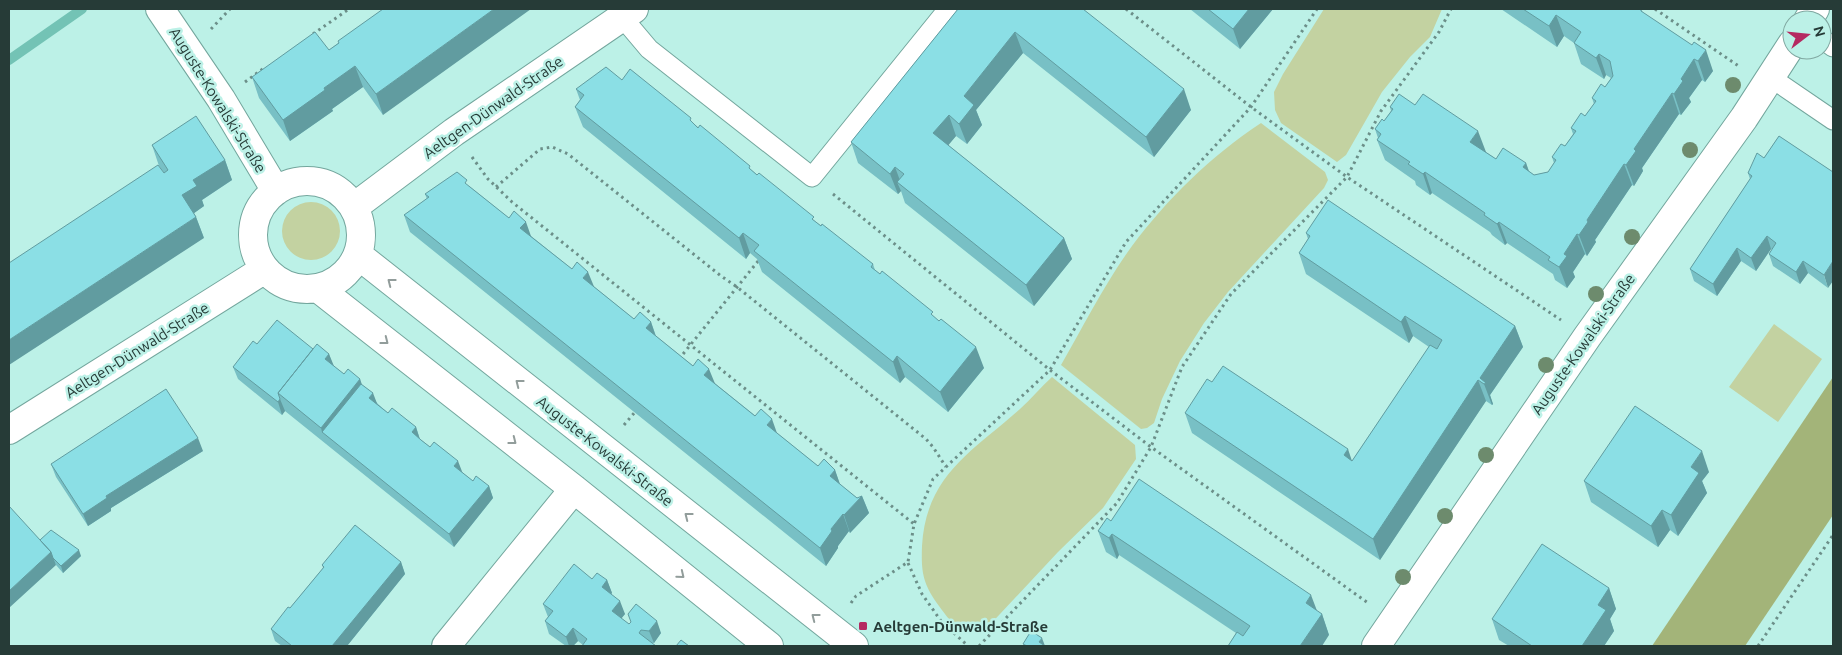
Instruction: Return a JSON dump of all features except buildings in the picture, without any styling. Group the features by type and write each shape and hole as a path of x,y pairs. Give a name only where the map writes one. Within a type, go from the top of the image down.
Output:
{"street":[{"name":"Auguste-Kowalski-Straße","path":"160,9 221,99 276,191"},
{"name":"Aeltgen-Dünwald-Straße","path":"354,208 454,132 628,13"},
{"name":"Auguste-Kowalski-Straße","path":"1376,646 1587,337 1744,118 1782,59"},
{"path":"296,182 318,182 339,191 354,208 362,231 358,255 346,273 329,285 319,289 301,289 284,284 266,269 258,257 254,243 254,228 258,214 265,201 276,191 296,182"},
{"name":"Auguste-Kowalski-Straße","path":"358,255 831,630 854,646"},
{"name":"Aeltgen-Dünwald-Straße","path":"9,430 266,269"},
{"path":"319,289 574,489 769,646"},
{"path":"446,646 574,489"}],"lane":[{"path":"628,13 649,49 812,177 948,9"},
{"path":"1768,81 1833,120"}],"path":[{"path":"306,39 349,9"},
{"path":"1126,9 1251,106 1347,177 1587,337"},
{"path":"968,646 941,621 922,594 908,562 914,524 933,479 1050,370 1126,242 1251,106 1317,9"},
{"path":"979,646 1117,503 1152,447 1182,367 1231,294 1347,177 1381,111 1439,32 1451,9"},
{"path":"1655,9 1768,81"},
{"path":"221,99 267,66"},
{"path":"496,187 540,149 552,148 568,154 926,439 946,467"},
{"path":"473,159 488,179 512,202 914,524"},
{"path":"812,177 1050,370 1152,447 1392,621"},
{"path":"676,364 759,260"},
{"path":"1758,646 1833,535"},
{"path":"831,630 856,596 908,562"}],"green space":[{"path":"1324,9 1442,9 1430,37 1410,57 1382,92 1346,155 1337,162 1281,123 1275,110 1274,92 1283,74"},
{"path":"1261,123 1325,172 1328,180 1324,188 1228,292 1204,323 1180,361 1162,399 1154,423 1147,428 1141,429 1061,365 1113,275 1132,246 1160,211 1191,179 1225,149"},
{"path":"305,202 317,202 332,210 340,225 340,237 332,252 317,260 305,260 290,252 282,237 282,225 290,210"},
{"path":"1774,324 1822,359 1778,422 1729,387"},
{"path":"1052,377 1135,445 1136,459 1103,508 1058,552 985,630 963,630 953,623 944,612 929,591 924,578 922,546 925,521 932,501 942,483 969,452 1020,409"},
{"path":"1833,377 1833,515 1745,646 1652,646"}],"waterway":[{"path":"9,60 82,9"}],"place":[{"name":"Aeltgen-Dünwald-Straße","path":"863,626"}]}
